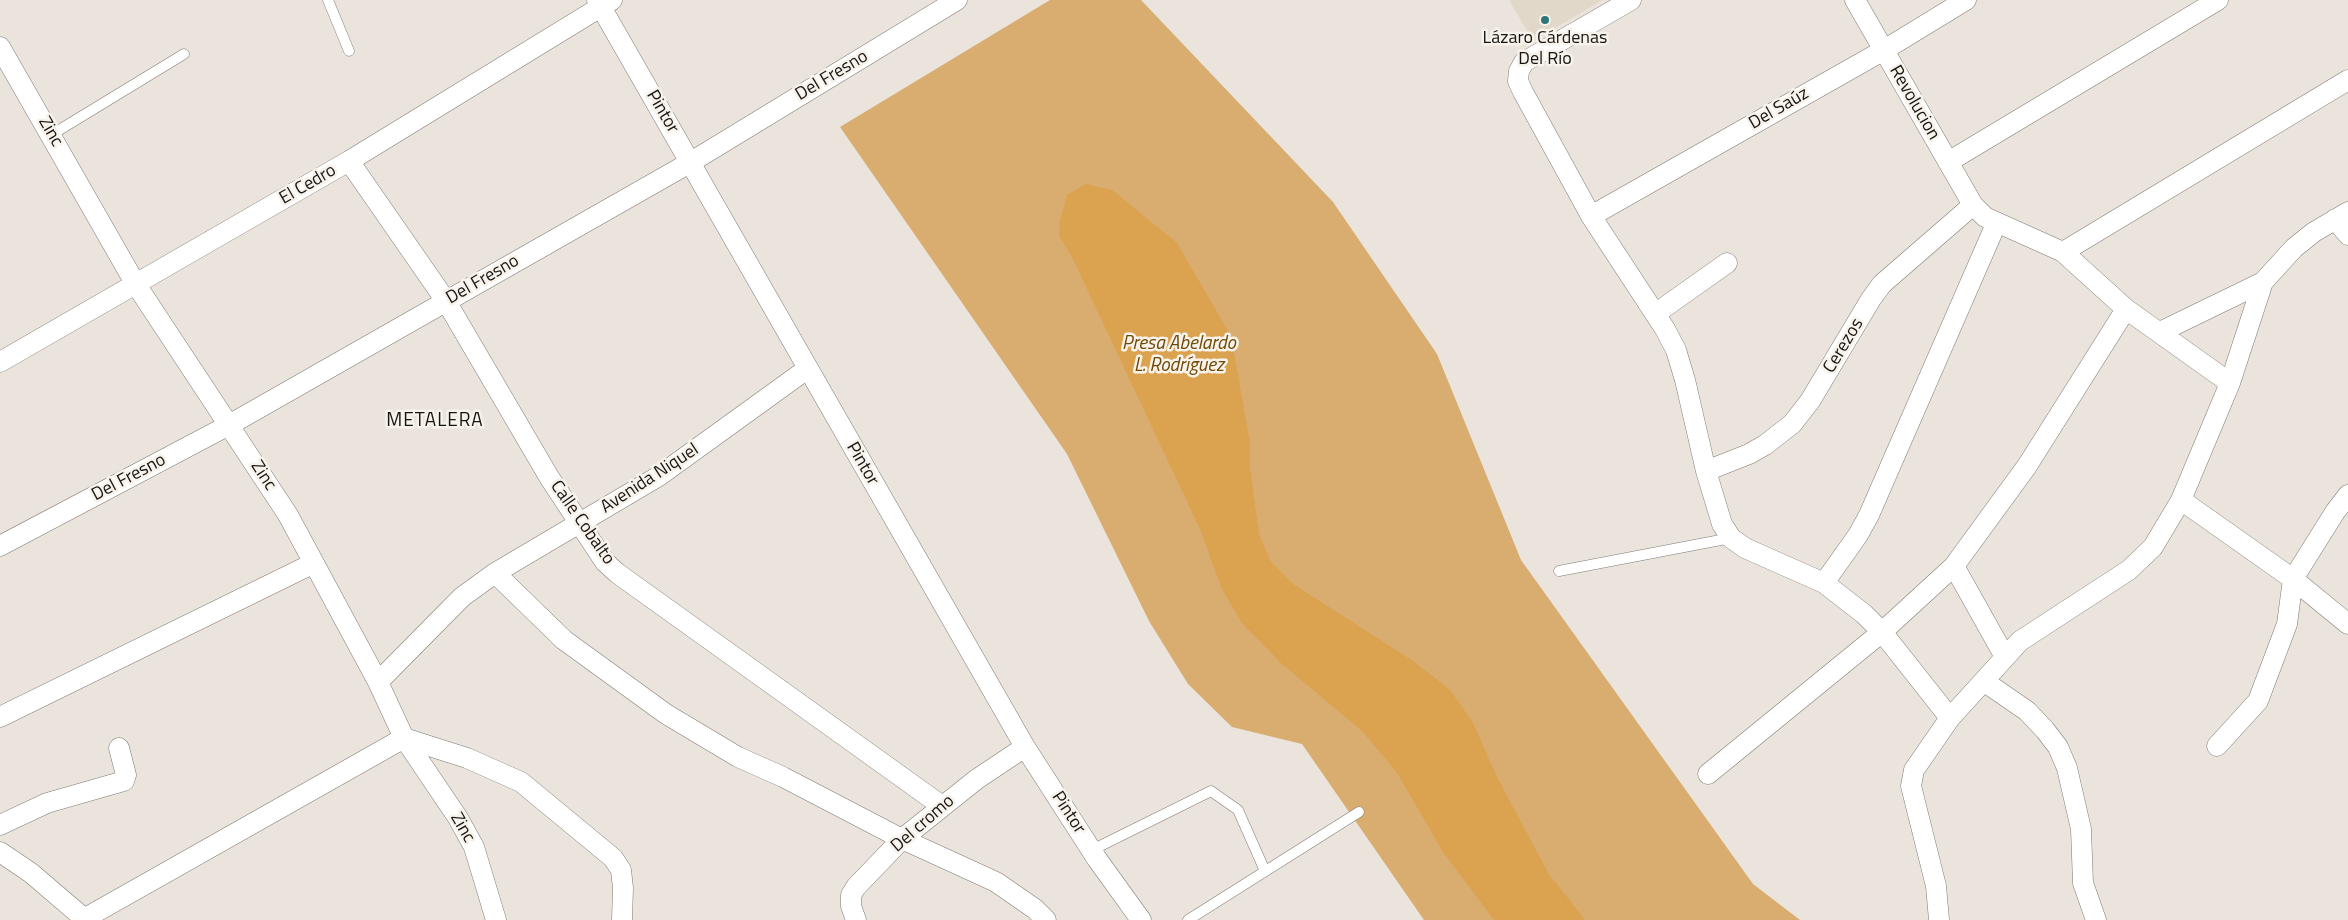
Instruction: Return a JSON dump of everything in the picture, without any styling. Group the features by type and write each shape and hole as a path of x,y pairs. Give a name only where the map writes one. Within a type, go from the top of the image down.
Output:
{"street":[{"name":"Del Fresno","path":"0,546 229,425 691,162 957,0"},
{"path":"1631,0 1524,62 1519,70 1518,80 1522,92 1591,216 1655,314 1676,350 1685,380 1706,471 1722,524 1731,538 1745,548 1824,583 1882,632 1950,718"},
{"name":"Revolucion","path":"1855,0 1973,205 1985,217 1996,224 2063,252 2126,309 2230,383"},
{"name":"Del Saúz","path":"1591,216 1884,50 1966,0"},
{"path":"1948,162 2218,0"},
{"name":"Pintor","path":"603,2 807,369 1025,747 1092,850 1141,920"},
{"name":"El Cedro","path":"0,362 135,283 350,162 603,2"},
{"name":"Zinc","path":"0,47 135,283 288,515 378,682 404,738 458,818 474,847 496,920"},
{"path":"2063,252 2348,80"},
{"name":"Calle Cobalto","path":"350,162 446,301 580,525 605,562 617,573 942,806"},
{"name":"Cerezos","path":"1706,471 1749,454 1765,445 1792,424 1810,401 1882,284 1973,205"},
{"path":"2160,332 2263,282 2294,248 2342,216 2348,235"},
{"path":"1824,583 1858,535 1869,515 1996,224"},
{"path":"1655,314 1727,263"},
{"path":"1939,920 1936,886 1911,786 1914,770 1950,718 1985,682 2020,641 2141,560 2153,547 2181,500 2230,383 2263,282"},
{"path":"1708,774 1882,632 1954,566 2027,466 2126,309"},
{"name":"Avenida Niquel","path":"378,682 462,597 495,573 580,525 658,476 807,369"},
{"path":"2217,746 2258,701 2287,624 2293,580 2335,512 2348,495"},
{"path":"2181,500 2293,580 2348,624"},
{"path":"0,717 314,563"},
{"path":"1954,566 2005,657"},
{"path":"495,573 564,640 666,714 738,757 783,777 902,839 996,882 1035,909 1046,920"},
{"path":"1985,682 2027,711 2045,730 2067,768 2076,797 2081,829 2083,884 2096,920"},
{"path":"0,852 31,873 84,920 404,738 467,758 521,782 613,858 621,870 623,888 622,920"},
{"name":"Del cromo","path":"856,920 851,900 856,887 902,839 942,806 1025,747"},
{"path":"0,825 48,803 124,781 126,775 119,748"}],"lane":[{"path":"328,0 349,51"},
{"path":"51,135 184,54"},
{"path":"1559,571 1731,538"},
{"path":"1092,850 1211,791 1238,810 1266,871"},
{"path":"1188,920 1359,812"}],"shaded area":[{"path":"1050,0 1141,0 1333,202 1437,354 1521,560 1753,884 1800,920 1424,920 1302,744 1232,727 1188,684 1149,621 1067,454 840,127"},
{"name":"Lázaro Cárdenas Del Río","path":"1509,0 1603,0 1533,41"}],"water":[{"name":"Presa Abelardo L. Rodríguez","path":"1086,184 1112,190 1177,243 1231,336 1250,443 1250,468 1259,534 1271,562 1293,584 1413,661 1449,689 1472,721 1496,775 1548,873 1585,920 1494,920 1443,852 1396,771 1362,731 1281,663 1242,623 1222,589 1200,529 1072,257 1059,236 1060,220 1067,195"}],"place":[{"name":"Lázaro Cárdenas Del Río","path":"1545,20"}],"district":[{"name":"METALERA","path":"435,421"}]}
